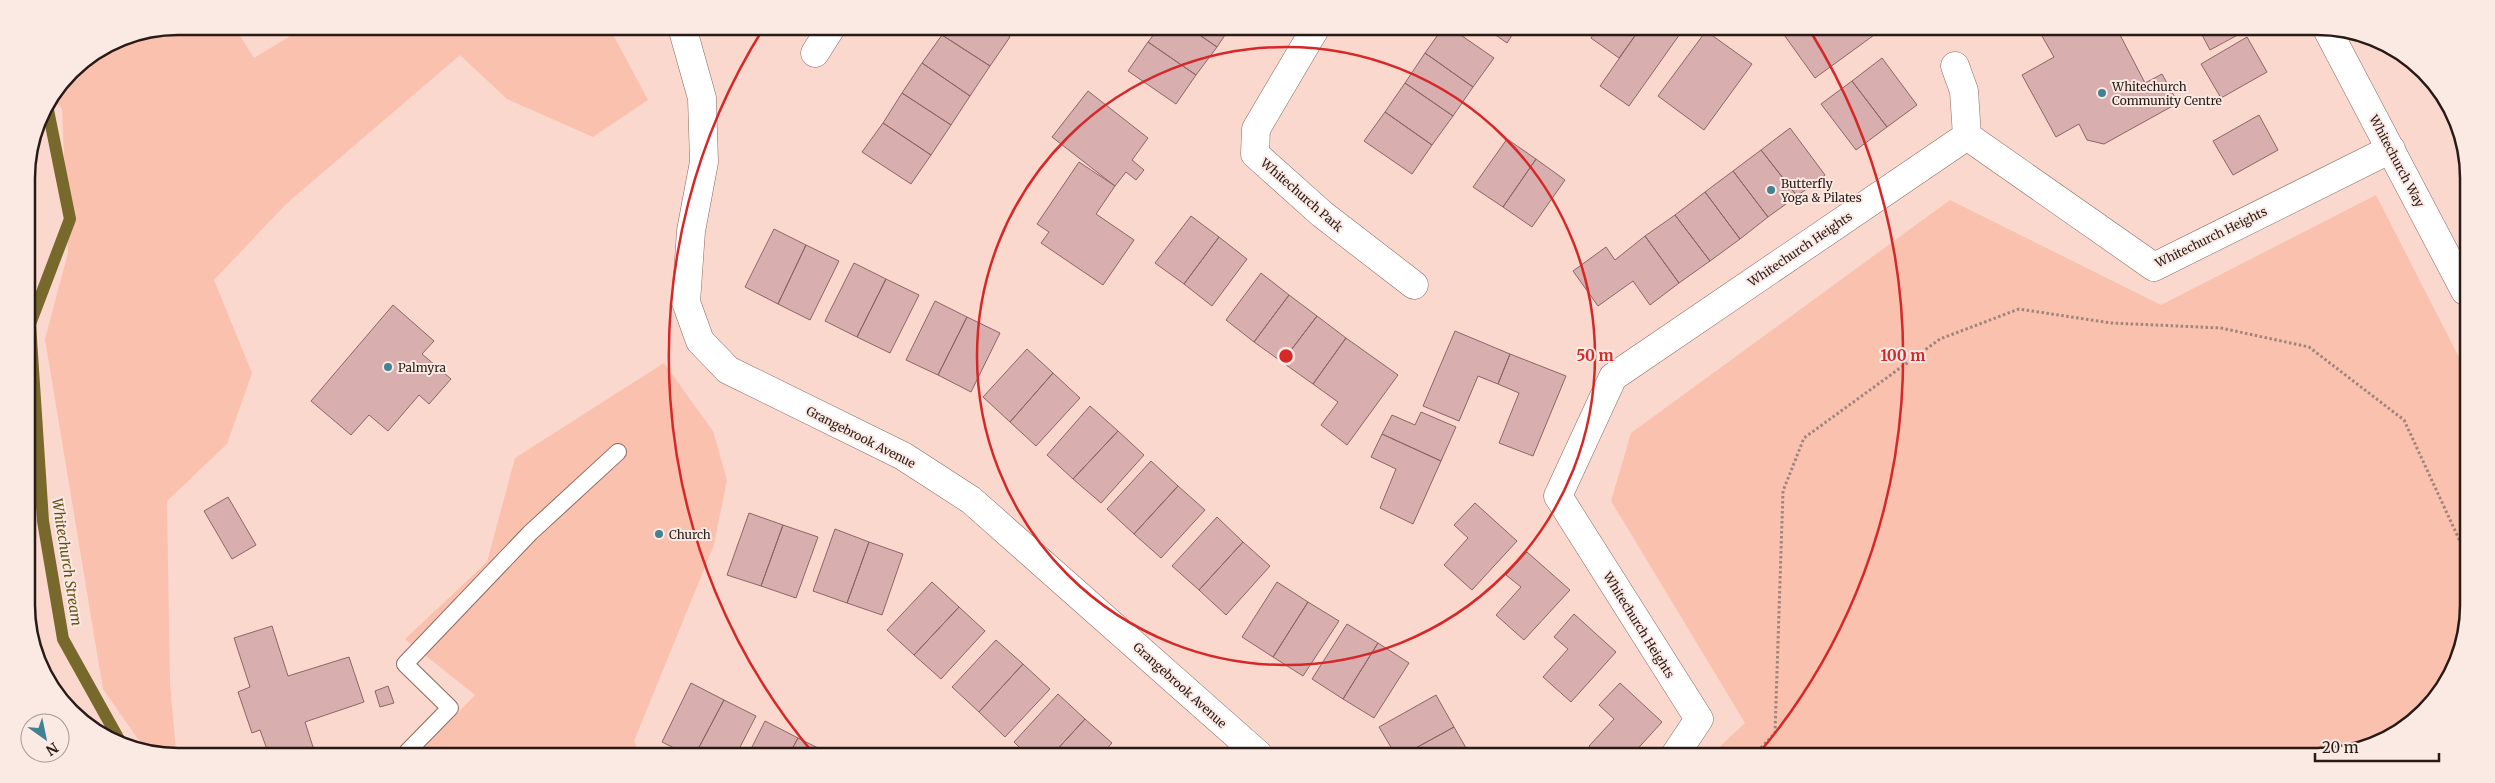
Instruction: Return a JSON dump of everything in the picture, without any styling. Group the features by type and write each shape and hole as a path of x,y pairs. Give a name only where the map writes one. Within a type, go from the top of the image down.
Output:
{"street":[{"name":"Grangebrook Avenue","path":"684,35 702,98 704,162 691,230 686,302 700,341 728,370 904,456 972,500 1251,748"},
{"path":"816,53 827,35"},
{"name":"Whitechurch Park","path":"1312,35 1256,129 1255,154 1322,214 1414,285"},
{"name":"Whitechurch Way","path":"2330,36 2460,282"},
{"path":"1955,66 1964,91 1967,136"},
{"name":"Whitechurch Heights","path":"1680,748 1699,719 1558,496 1614,377 1967,136 2154,267 2390,149"}],"lane":[{"path":"411,748 450,708 405,664 530,533 618,452"}],"path":[{"path":"1761,748 1775,734 1783,491 1804,438 1940,339 2019,309 2111,323 2221,328 2309,347 2404,420 2460,541"}],"shaded area":[{"path":"178,35 240,35 254,58 292,35 613,35 648,100 593,137 507,99 460,55 286,204 214,280 252,373 227,444 167,501 170,683 176,748 141,743 103,689 45,339 68,253 62,108 56,103 64,91 84,70 106,54 123,46 150,38"},
{"path":"2376,195 2460,359 2459,624 2455,642 2445,668 2436,685 2425,699 2404,719 2389,729 2354,743 2327,748 1718,748 1745,723 1611,501 1631,433 1950,200 2161,305"},
{"path":"664,363 713,431 727,480 714,545 634,741 638,748 424,748 475,695 405,639 487,562 515,458"}],"building":[{"path":"942,35 1007,35 1010,37 990,66"},
{"path":"942,35 990,66 970,96 922,63"},
{"path":"1153,35 1200,35 1217,47 1196,75 1148,42"},
{"path":"1200,35 1225,35 1217,47"},
{"path":"1438,35 1461,35 1494,58 1473,87 1425,53"},
{"path":"1496,35 1512,35 1507,43"},
{"path":"1593,35 1635,35 1619,58 1591,38"},
{"path":"1636,35 1679,35 1629,106 1600,86"},
{"path":"1703,35 1712,35 1752,64 1704,130 1658,96"},
{"path":"1784,35 1874,35 1815,78"},
{"name":"Whitechurch Community Centre","path":"2120,35 2145,83 2162,74 2178,103 2104,144 2087,140 2079,124 2056,137 2022,75 2054,57 2042,36"},
{"path":"2202,35 2238,35 2210,50"},
{"path":"2247,37 2267,72 2221,98 2201,64"},
{"path":"1148,42 1196,75 1176,104 1128,71"},
{"path":"1425,53 1473,87 1453,116 1405,83"},
{"path":"1882,58 1917,105 1887,127 1852,81"},
{"path":"922,63 970,96 951,125 902,93"},
{"path":"1852,81 1887,127 1856,150 1821,104"},
{"path":"1405,83 1453,116 1432,145 1385,112"},
{"path":"1088,91 1148,138 1132,160 1144,170 1136,180 1126,172 1115,186 1052,137"},
{"path":"902,93 951,125 931,155 883,123"},
{"path":"1385,112 1432,145 1412,174 1364,141"},
{"path":"2259,115 2278,150 2233,175 2213,141"},
{"path":"883,123 931,155 911,184 862,152"},
{"path":"1790,128 1825,175 1797,196 1761,150"},
{"path":"1507,139 1536,159 1503,207 1473,187"},
{"path":"1761,150 1797,196 1768,217 1733,171"},
{"path":"1536,159 1565,180 1532,227 1503,207"},
{"path":"1079,162 1115,186 1096,214 1134,240 1103,285 1041,243 1049,232 1037,224"},
{"path":"1733,171 1768,217 1740,239 1705,192"},
{"path":"1705,192 1740,239 1710,261 1675,215"},
{"path":"1675,215 1710,261 1679,283 1645,236"},
{"path":"1191,216 1219,237 1184,284 1155,263"},
{"path":"774,229 806,245 778,304 745,287"},
{"path":"1645,236 1679,283 1650,305 1633,281 1598,306 1573,271 1606,247 1615,260"},
{"path":"1219,237 1247,259 1212,306 1184,284"},
{"path":"806,245 839,261 810,320 778,304"},
{"path":"854,263 886,279 857,337 825,321"},
{"path":"1261,273 1289,295 1254,342 1226,320"},
{"path":"886,279 919,295 890,353 857,337"},
{"path":"1289,295 1317,316 1282,362 1254,342"},
{"path":"935,301 967,317 938,375 906,360"},
{"name":"Palmyra","path":"393,305 434,341 422,354 451,379 429,404 419,395 388,431 369,415 351,435 311,401"},
{"path":"1317,316 1346,338 1313,384 1282,362"},
{"path":"967,317 1000,333 971,392 938,375"},
{"path":"1455,331 1510,354 1498,384 1478,376 1459,421 1423,406"},
{"path":"1346,338 1398,375 1347,445 1321,425 1338,402 1313,384"},
{"path":"1027,349 1053,373 1010,422 983,397"},
{"path":"1510,354 1566,376 1533,456 1499,443 1519,393 1498,384"},
{"path":"1053,373 1080,398 1036,446 1010,422"},
{"path":"1090,406 1118,431 1073,479 1047,455"},
{"path":"1421,412 1456,427 1441,461 1382,434 1392,415 1415,425"},
{"path":"1118,431 1144,455 1101,503 1073,479"},
{"path":"1382,434 1441,461 1413,524 1380,508 1396,469 1371,457"},
{"path":"1151,461 1178,486 1134,534 1107,509"},
{"path":"1178,486 1205,510 1161,558 1134,534"},
{"path":"228,497 256,545 232,559 204,511"},
{"path":"1475,503 1517,541 1472,590 1444,565 1468,538 1454,525"},
{"path":"749,513 783,525 761,586 727,575"},
{"path":"1217,517 1243,542 1199,590 1172,566"},
{"path":"783,525 818,537 796,598 761,586"},
{"path":"835,529 869,542 847,603 813,591"},
{"path":"869,542 903,554 882,615 847,603"},
{"path":"1243,542 1270,566 1226,615 1199,590"},
{"path":"1527,552 1570,590 1524,640 1496,615 1521,587 1506,575"},
{"path":"932,582 959,607 914,655 887,630"},
{"path":"1277,582 1308,602 1273,657 1242,637"},
{"path":"1308,602 1339,621 1303,676 1273,657"},
{"path":"959,607 985,631 941,679 914,655"},
{"path":"1574,614 1616,652 1571,702 1543,677 1568,649 1554,637"},
{"path":"1347,624 1378,643 1343,699 1312,679"},
{"path":"272,626 288,676 349,657 364,702 305,722 313,747 267,748 260,730 252,733 238,692 250,687 234,638"},
{"path":"996,640 1023,664 979,712 952,687"},
{"path":"1378,643 1409,663 1374,718 1343,699"},
{"path":"1023,664 1050,689 1005,737 979,712"},
{"path":"691,683 724,700 699,748 674,748 662,742"},
{"path":"1620,683 1662,722 1638,748 1591,748 1589,746 1614,719 1599,705"},
{"path":"388,686 394,703 380,707 375,691"},
{"path":"1058,694 1085,719 1058,748 1020,748 1014,742"},
{"path":"1436,695 1454,727 1416,748 1391,748 1379,727"},
{"path":"724,700 756,716 740,748 699,748"},
{"path":"1085,719 1112,743 1107,748 1058,748"},
{"path":"765,721 798,738 793,748 752,748"},
{"path":"1454,727 1466,748 1416,748"},
{"path":"798,738 818,748 793,748"}],"waterway":[{"name":"Whitechurch Stream","path":"35,311 70,219 49,116"},
{"name":"Whitechurch Stream","path":"35,400 43,521 63,639 116,734"}],"place":[{"name":"Whitechurch Community Centre","path":"2102,93"},
{"name":"Butterfly Yoga & Pilates","path":"1771,190"},
{"name":"Palmyra","path":"388,367"},
{"name":"Church","path":"659,534"}]}
